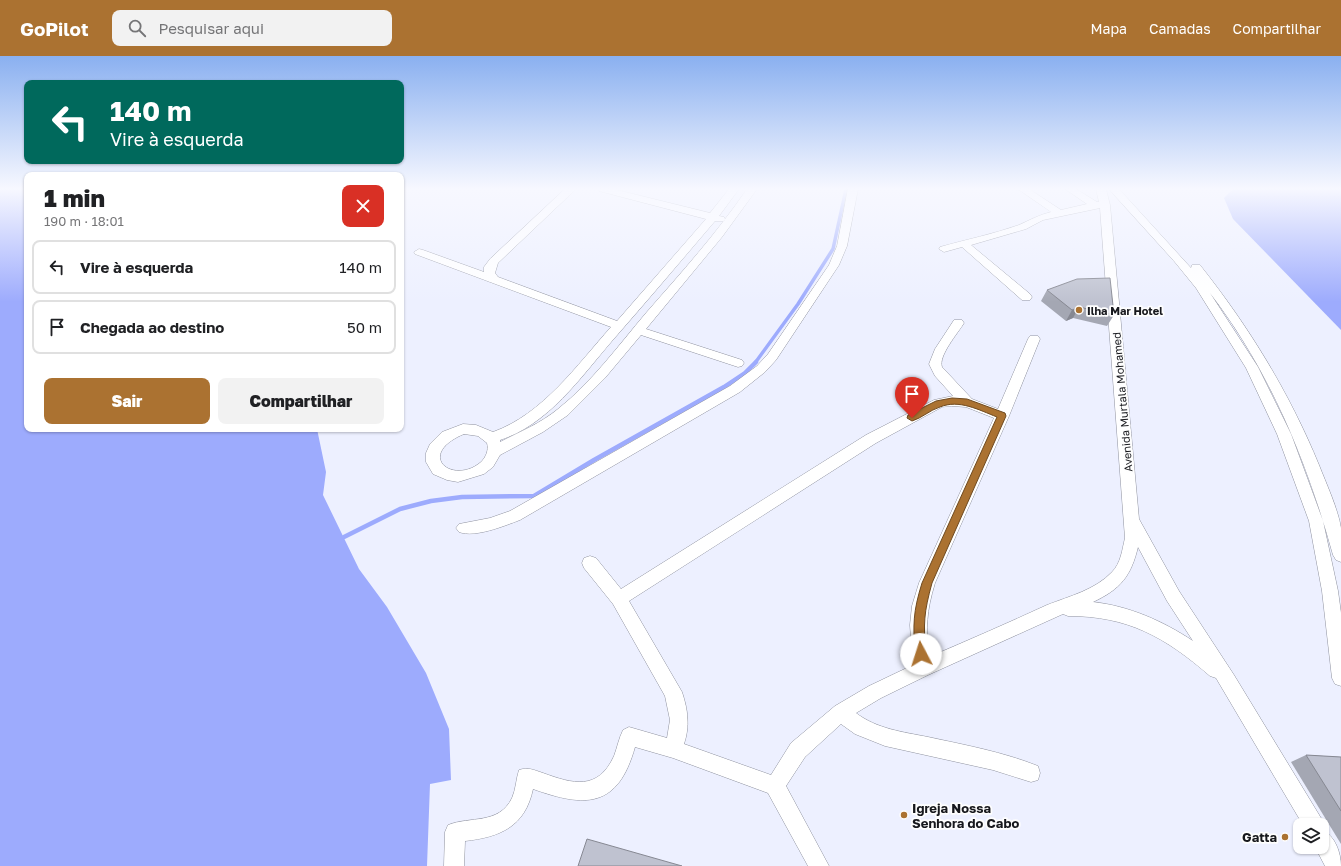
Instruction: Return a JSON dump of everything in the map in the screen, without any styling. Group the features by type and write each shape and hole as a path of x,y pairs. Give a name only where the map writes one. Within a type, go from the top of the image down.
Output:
{"street":[{"path":"494,280 489,273 490,267 494,261 531,227"},
{"path":"705,227 551,402 537,415 493,445 534,432 563,412 578,398 614,360 724,227"},
{"path":"464,528 490,524 515,516 735,389 761,369 772,357 839,256 846,227"},
{"path":"944,249 1019,227"},
{"name":"Avenida Murtala Mohamed","path":"775,786 798,750 841,712 875,692 922,669 1057,609 1079,602 1093,595 1111,582 1123,569 1133,538 1132,520 1102,227"},
{"path":"1149,227 1178,258 1204,292 1252,368 1284,434 1316,521 1330,591 1341,678"},
{"path":"1161,227 1215,289 1248,336 1263,361 1298,429 1316,472 1341,555"},
{"path":"964,243 1026,297"},
{"path":"419,252 619,326"},
{"path":"958,323 937,357 935,364 939,371 967,402"},
{"path":"638,330 738,363"},
{"path":"922,669 918,625 920,606 927,583 1002,416 1034,339"},
{"path":"619,599 871,439 939,403 952,401 967,402 1002,416"},
{"path":"1132,520 1173,596 1228,681 1310,818"},
{"path":"590,563 619,599 673,692 679,718 679,732 673,749"},
{"path":"1057,609 1104,611 1127,616 1173,638 1191,650 1228,681"},
{"path":"841,712 861,728 885,737 993,761 1031,773"},
{"path":"454,866 455,832 486,830 510,818 520,803 526,777 578,792 597,790 610,779 620,764 629,736 673,749 775,786 819,866"},
{"path":"1329,853 1336,866"}],"water":[{"path":"0,227 24,227 24,432 318,432 326,472 323,495 359,569 387,607 426,673 449,729 451,780 430,784 427,866 0,866"},
{"path":"1241,227 1341,227 1341,330"}],"building":[{"path":"1110,278 1114,315 1079,307 1072,310 1047,290 1077,279"},
{"path":"1306,755 1341,757 1341,811"},
{"path":"587,839 682,866 578,866"}],"waterway":[{"path":"755,363 798,304 833,249 838,227"},
{"path":"344,537 400,509 431,501 462,497 534,496 594,460 724,387 745,373 755,363"}],"place":[{"name":"Ilha Mar Hotel","path":"1079,310"},
{"name":"Igreja Nossa Senhora do Cabo","path":"904,815"},
{"name":"Gatta","path":"1285,837"}],"route":[{"path":"912,418 939,403 952,401 967,402 1002,416 927,583 920,606 918,625 921,654"}]}
